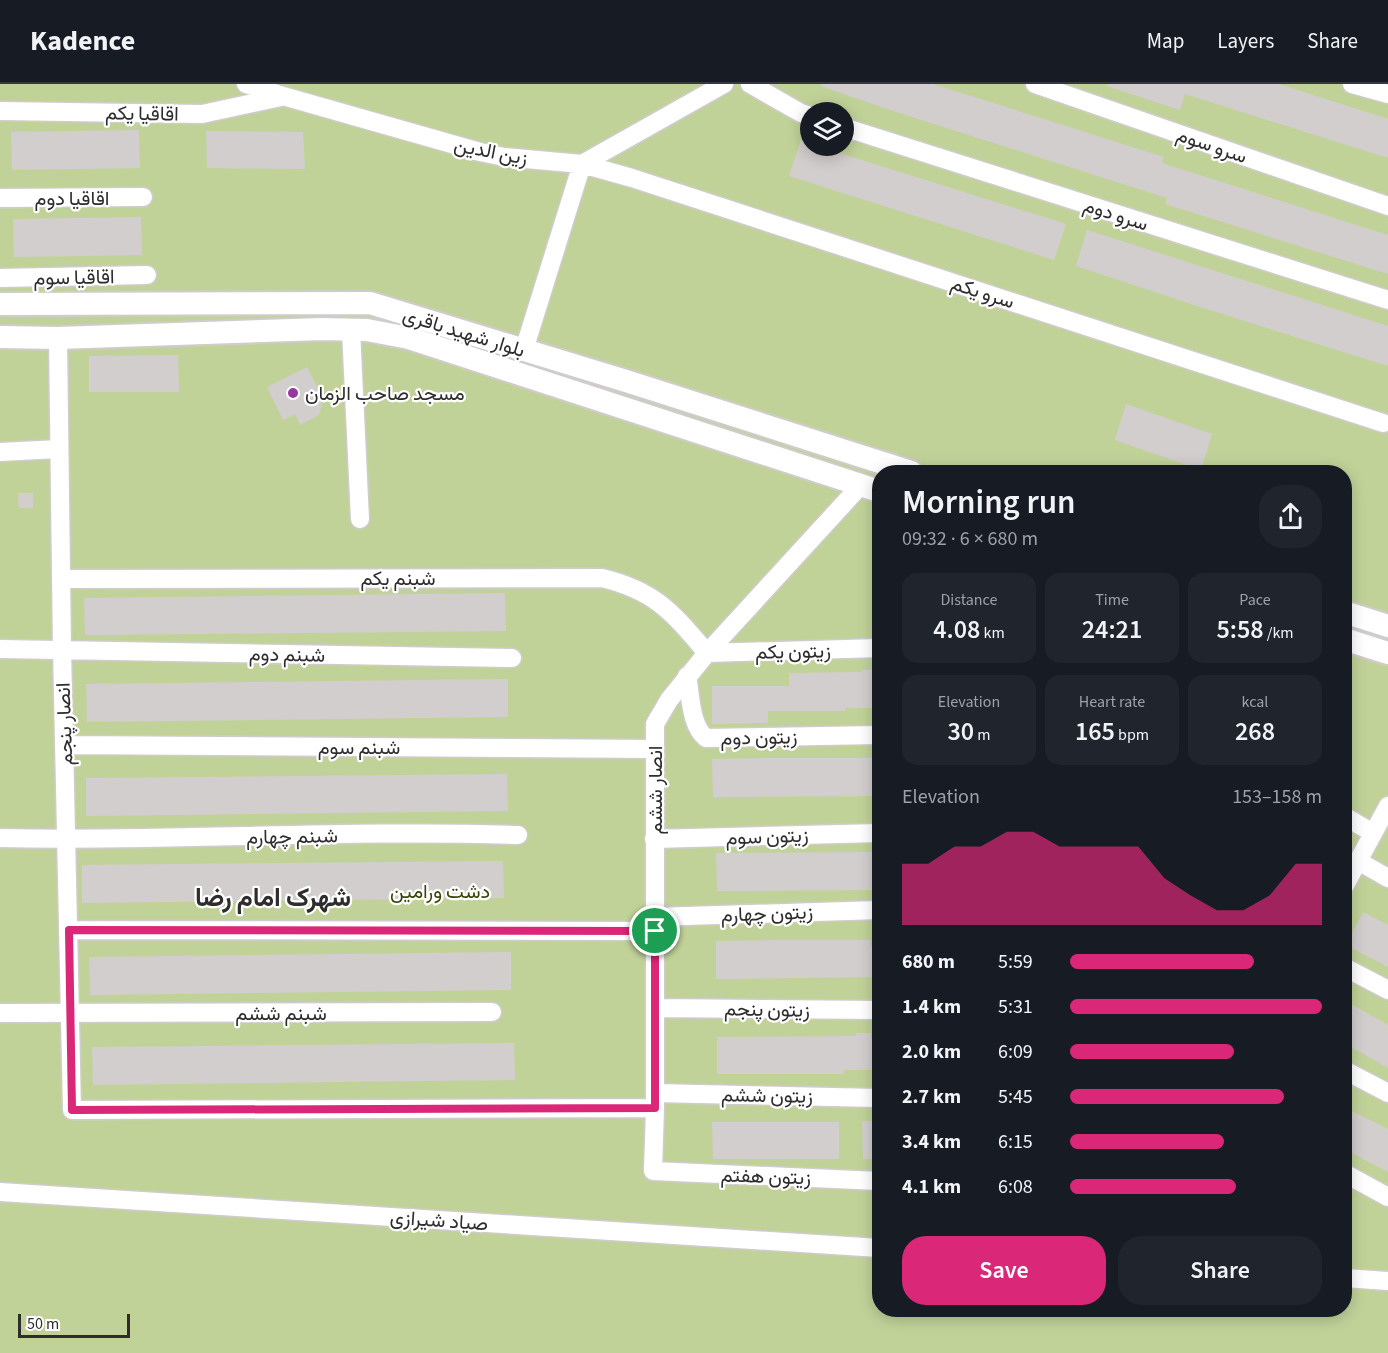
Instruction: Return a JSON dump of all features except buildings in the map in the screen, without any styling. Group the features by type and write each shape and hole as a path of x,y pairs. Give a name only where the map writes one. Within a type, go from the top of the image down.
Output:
{"street":[{"name":"زین الدین","path":"246,84 480,152 504,157 582,164"},
{"path":"524,350 582,164 724,84"},
{"path":"750,84 800,112"},
{"name":"سرو سوم","path":"1035,84 1388,206"},
{"path":"1353,84 1388,94"},
{"name":"اقاقیا یکم","path":"0,111 202,114 283,96"},
{"name":"سرو دوم","path":"854,130 1388,300"},
{"name":"سرو یکم","path":"582,164 632,178 1383,423"},
{"name":"اقاقیا دوم","path":"0,198 144,198"},
{"name":"اقاقیا سوم","path":"0,278 147,276"},
{"name":"بلوار شهید باقری","path":"0,304 370,303 888,465"},
{"path":"351,330 360,519"},
{"name":"بلوار شهید باقری","path":"0,337 58,338 367,330 409,338 870,488"},
{"name":"انصار پنجم","path":"58,338 72,1110"},
{"path":"0,452 59,449"},
{"path":"870,488 871,460"},
{"name":"انصار ششم","path":"653,1171 655,724 669,700 707,653 870,488"},
{"name":"شبنم یکم","path":"61,579 602,578 623,583 652,596 677,618 707,653"},
{"path":"1352,615 1388,626"},
{"path":"1352,642 1388,653"},
{"name":"شبنم دوم","path":"0,648 512,658"},
{"name":"زیتون یکم","path":"707,653 872,648"},
{"name":"زیتون دوم","path":"687,676 695,725 699,733 706,738 872,735"},
{"name":"شبنم سوم","path":"64,745 655,749"},
{"path":"1352,872 1388,806"},
{"path":"1352,821 1373,834"},
{"name":"شبنم چهارم","path":"0,838 67,840 452,832 518,835"},
{"name":"زیتون سوم","path":"654,839 872,832"},
{"path":"1358,861 1388,878"},
{"name":"زیتون چهارم","path":"69,930 655,924 872,910"},
{"path":"1352,970 1388,990"},
{"name":"زیتون پنجم","path":"655,1008 872,1010"},
{"name":"شبنم ششم","path":"0,1013 492,1012"},
{"path":"1352,1074 1388,1093"},
{"name":"زیتون ششم","path":"72,1110 872,1098"},
{"name":"زیتون هفتم","path":"653,1171 872,1181"},
{"path":"1352,1177 1388,1197"},
{"name":"صیاد شیرازی","path":"0,1192 872,1248"},
{"path":"1352,1279 1388,1281"}],"green space":[{"name":"دشت ورامین","path":"0,84 1388,84 1388,1353 0,1353"}],"place":[{"name":"مسجد صاحب الزمان","path":"293,393"}],"district":[{"name":"شهرک امام رضا","path":"273,897"}],"route":[{"path":"69,930 655,931 655,1108 72,1110 69,930"}]}
